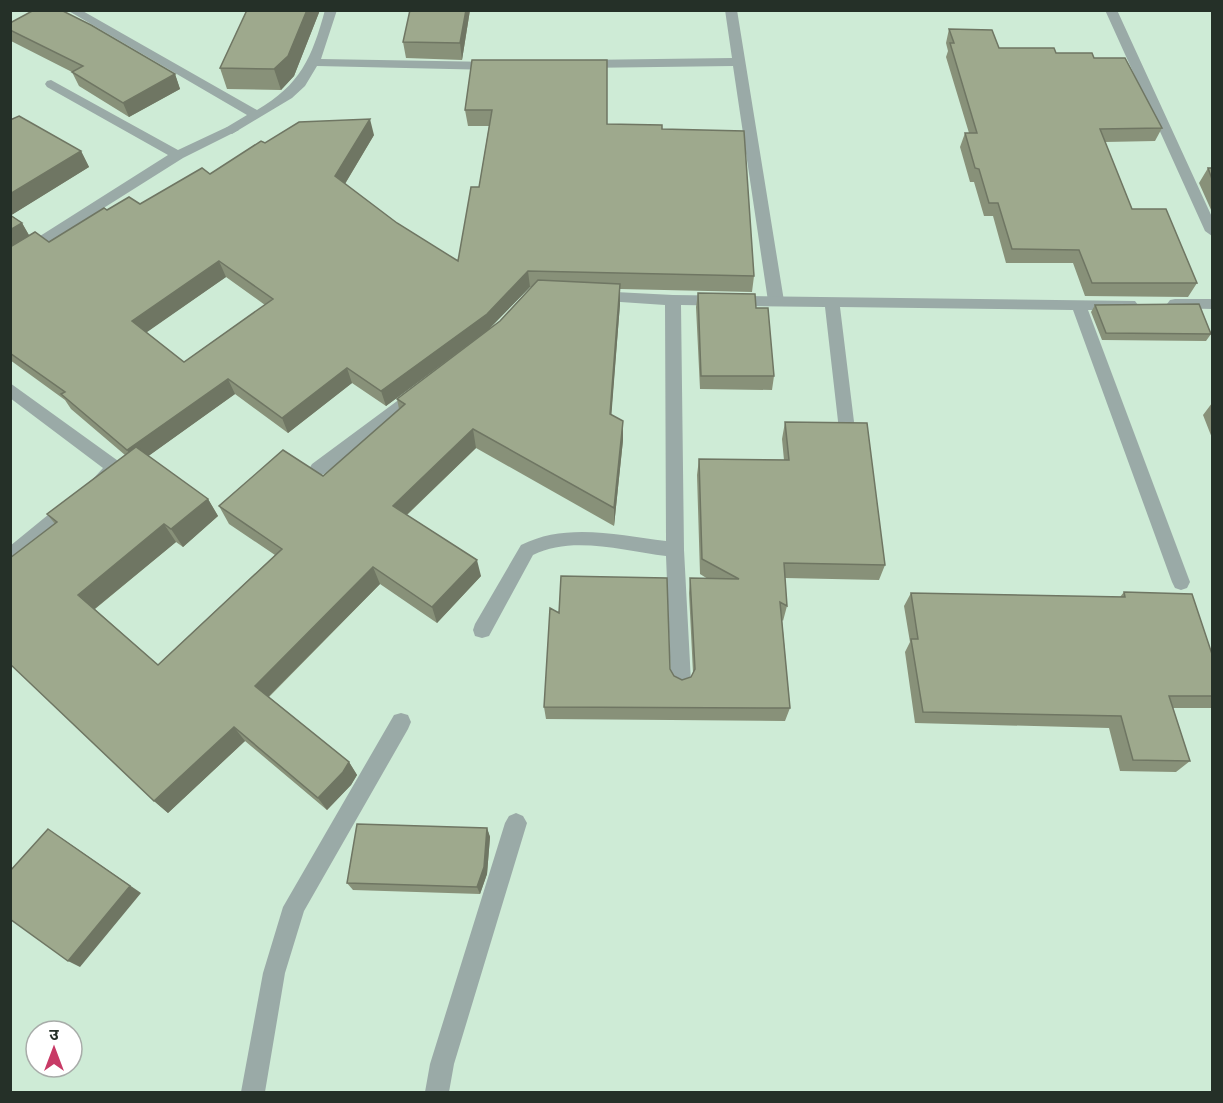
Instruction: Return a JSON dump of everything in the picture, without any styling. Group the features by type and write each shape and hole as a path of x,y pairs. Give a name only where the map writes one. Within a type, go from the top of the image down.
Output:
{"street":[{"path":"72,10 256,115"},
{"path":"10,262 178,156 232,130 294,90 305,77 312,62 331,10"},
{"path":"731,10 776,301"},
{"path":"1110,10 1212,231"},
{"path":"312,62 502,66"},
{"path":"573,64 739,62"},
{"path":"51,84 178,156"},
{"path":"581,295 673,300 1079,305 1212,304"},
{"path":"673,300 675,550 681,682"},
{"path":"832,302 847,430"},
{"path":"1079,305 1181,582"},
{"path":"318,469 431,384"},
{"path":"10,389 115,468 10,557"},
{"path":"482,630 527,550 536,543 570,538 675,550"},
{"path":"253,1092 274,973 294,907 400,722"},
{"path":"437,1092 442,1064 516,823"}],"building":[{"path":"34,10 61,10 175,74 123,103 72,72 83,66 10,30 10,23"},
{"path":"247,10 307,10 288,56 274,69 220,68"},
{"path":"410,10 466,10 460,43 403,42"},
{"path":"949,29 992,30 999,48 1054,48 1056,53 1092,53 1094,58 1125,58 1162,128 1100,129 1132,209 1166,209 1197,283 1092,283 1079,250 1012,249 998,203 989,203 979,169 975,168 965,133 977,133 950,43 954,43"},
{"path":"472,60 607,60 607,124 662,125 662,129 744,131 754,276 528,271 487,314 381,391 347,368 282,418 228,379 127,450 61,394 65,392 10,353 10,247 35,232 49,242 104,208 107,210 129,197 140,204 202,168 210,174 261,141 265,143 299,122 370,119 335,176 397,223 458,261 471,187 479,187 492,110 465,110","holes":["219,261 273,299 184,362 132,321"]},
{"path":"19,116 81,151 10,194 10,120"},
{"path":"10,215 22,223 10,230"},
{"path":"538,280 620,284 610,414 623,421 614,508 473,429 393,506 477,560 432,607 373,567 255,686 349,762 343,772 318,798 234,727 154,801 10,664 10,558 57,522 47,514 136,447 208,499 171,529 164,524 78,595 158,665 282,549 219,506 283,450 323,476 405,404 397,399 500,321"},
{"path":"698,293 755,294 756,308 768,308 774,376 701,376"},
{"path":"1199,304 1211,334 1106,333 1095,305"},
{"path":"785,422 867,423 885,565 784,563 787,606 780,602 790,708 544,707 550,608 559,613 561,576 667,578 670,669 674,676 682,680 691,677 695,669 690,578 739,579 702,559 699,459 789,460"},
{"path":"1124,592 1192,594 1212,654 1212,696 1169,696 1190,761 1133,760 1121,716 923,712 911,639 918,639 911,593 1125,597"},
{"path":"357,824 487,828 484,867 477,887 347,883"},
{"path":"48,829 130,886 68,961 10,919 10,871"}]}
